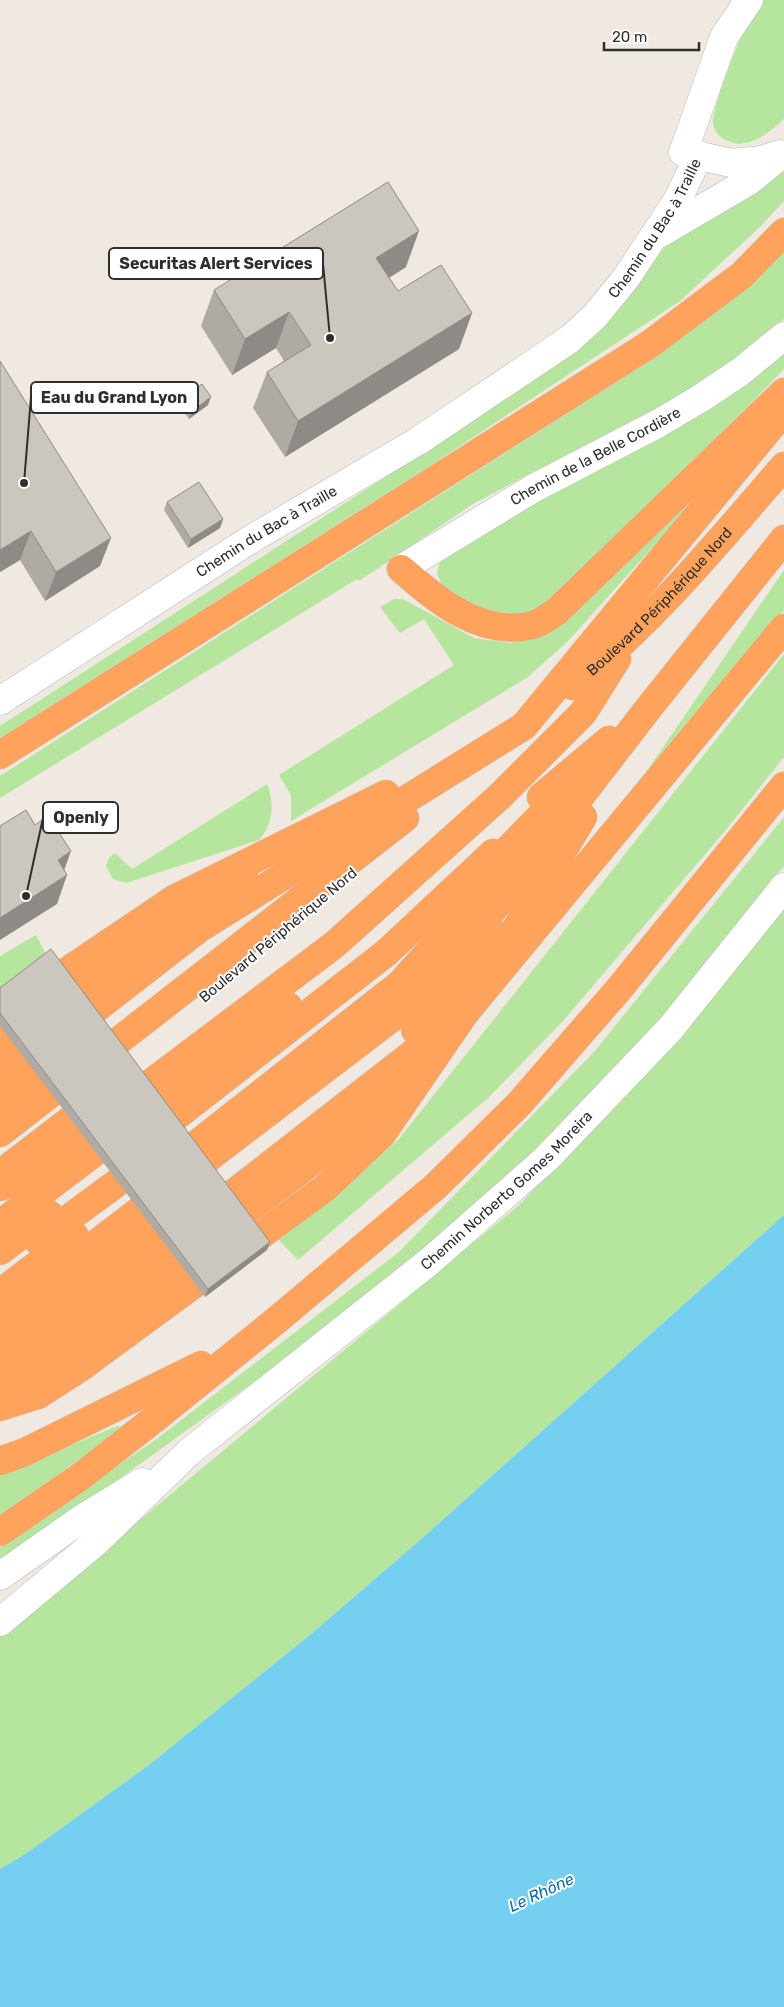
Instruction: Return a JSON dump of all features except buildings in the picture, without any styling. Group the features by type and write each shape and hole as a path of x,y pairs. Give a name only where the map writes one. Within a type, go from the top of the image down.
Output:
{"highway":[{"path":"0,755 650,344 742,275 784,232"},
{"path":"401,569 439,601 480,622 501,626 533,625 556,612 784,392"},
{"path":"0,1083 200,928 524,726 784,412"},
{"name":"Boulevard Périphérique Nord","path":"0,1152 91,1081 240,971 524,726 633,635 692,574 784,466"},
{"path":"0,1317 414,1001 458,955 651,704 784,539"},
{"path":"0,1366 194,1224 465,1013 784,628"},
{"path":"0,1187 22,1180 334,944 499,797 583,713 633,635"},
{"path":"0,1406 38,1394 80,1368 325,1188 382,1134 430,1067 465,1013 651,704"},
{"path":"0,1224 126,1130 378,936 651,704"},
{"path":"0,1251 386,953 651,704"},
{"path":"0,1269 148,1160 390,969 651,704"},
{"path":"0,1293 158,1174 400,984 651,704"},
{"path":"0,1341 183,1208 448,1005 651,704"},
{"name":"Boulevard Périphérique Nord","path":"0,1019 30,996 174,899 524,726"},
{"name":"Boulevard Périphérique Nord","path":"0,1052 185,913 524,726"},
{"name":"Boulevard Périphérique Nord","path":"0,1107 207,946 524,726"},
{"name":"Boulevard Périphérique Nord","path":"0,1133 524,726"},
{"path":"0,1532 80,1477 278,1319 436,1186 519,1104 619,989 784,786"},
{"path":"0,1174 212,1015 263,998"},
{"path":"0,1390 25,1377 302,1169 430,1067"},
{"path":"0,1237 30,1228"},
{"path":"0,1461 25,1452 175,1379 278,1319"}],"main road":[{"name":"Chemin du Bac à Traille","path":"0,701 248,541 418,441 497,390 570,338 595,316 655,237 691,153 724,37 748,2"},
{"path":"691,153 731,163 762,160 782,152"},
{"path":"655,237 749,181 771,164 782,152"},
{"name":"Chemin du Bac à Traille","path":"534,362 611,275 677,185"},
{"path":"677,185 717,199"},
{"name":"Chemin de la Belle Cordière","path":"401,569 526,492 659,423 701,398 740,372 784,336"},
{"name":"Chemin Norberto Gomes Moreira","path":"189,1452 430,1261 547,1158 670,1029 784,887"},
{"path":"0,1576 80,1520 189,1452"},
{"path":"0,1622 96,1542 189,1452"}],"green space":[{"path":"758,0 784,0 784,119 761,137 748,143 734,143 723,139 718,134 713,123 714,114 731,62"},
{"path":"784,171 784,201 760,227 680,301 425,469 0,738 0,726 514,394 575,340 621,295 679,232 762,186"},
{"path":"784,250 784,319 731,364 628,429 529,474 473,504 359,581 357,579 0,798 0,776 585,402 687,334"},
{"path":"784,345 784,369 709,447 560,595 533,611 522,615 478,610 449,592 441,583 437,573 440,561"},
{"path":"683,507 686,510 568,641 528,677 291,821 291,795 279,775 454,665 424,619 400,633 380,607 394,599 403,599 474,638 510,643 537,637"},
{"path":"784,570 784,610 697,723 636,787"},
{"path":"784,654 784,757 725,831 563,1021 489,1097 298,1260 279,1240 398,1140"},
{"path":"267,784 272,806 270,821 259,840 126,883 113,879 106,866 109,858 115,853 132,869"},
{"path":"784,817 784,866 651,1033 482,1202 258,1379 59,1522 0,1562 0,1548 158,1438 399,1252 594,1052"},
{"path":"784,909 784,1215 419,1541 310,1635 149,1765 27,1853 0,1869 0,1636 519,1205 694,1021"},
{"path":"36,935 48,958 0,994 0,956"},
{"path":"119,1426 120,1430 0,1516 0,1475"}],"water":[{"name":"Le Rhône","path":"784,1215 784,2007 0,2007 0,1869 27,1853 149,1765 310,1635 419,1541"}],"place":[{"name":"Securitas Alert Services","path":"330,338"},
{"name":"Eau du Grand Lyon","path":"24,483"},
{"name":"Openly","path":"26,896"}]}
